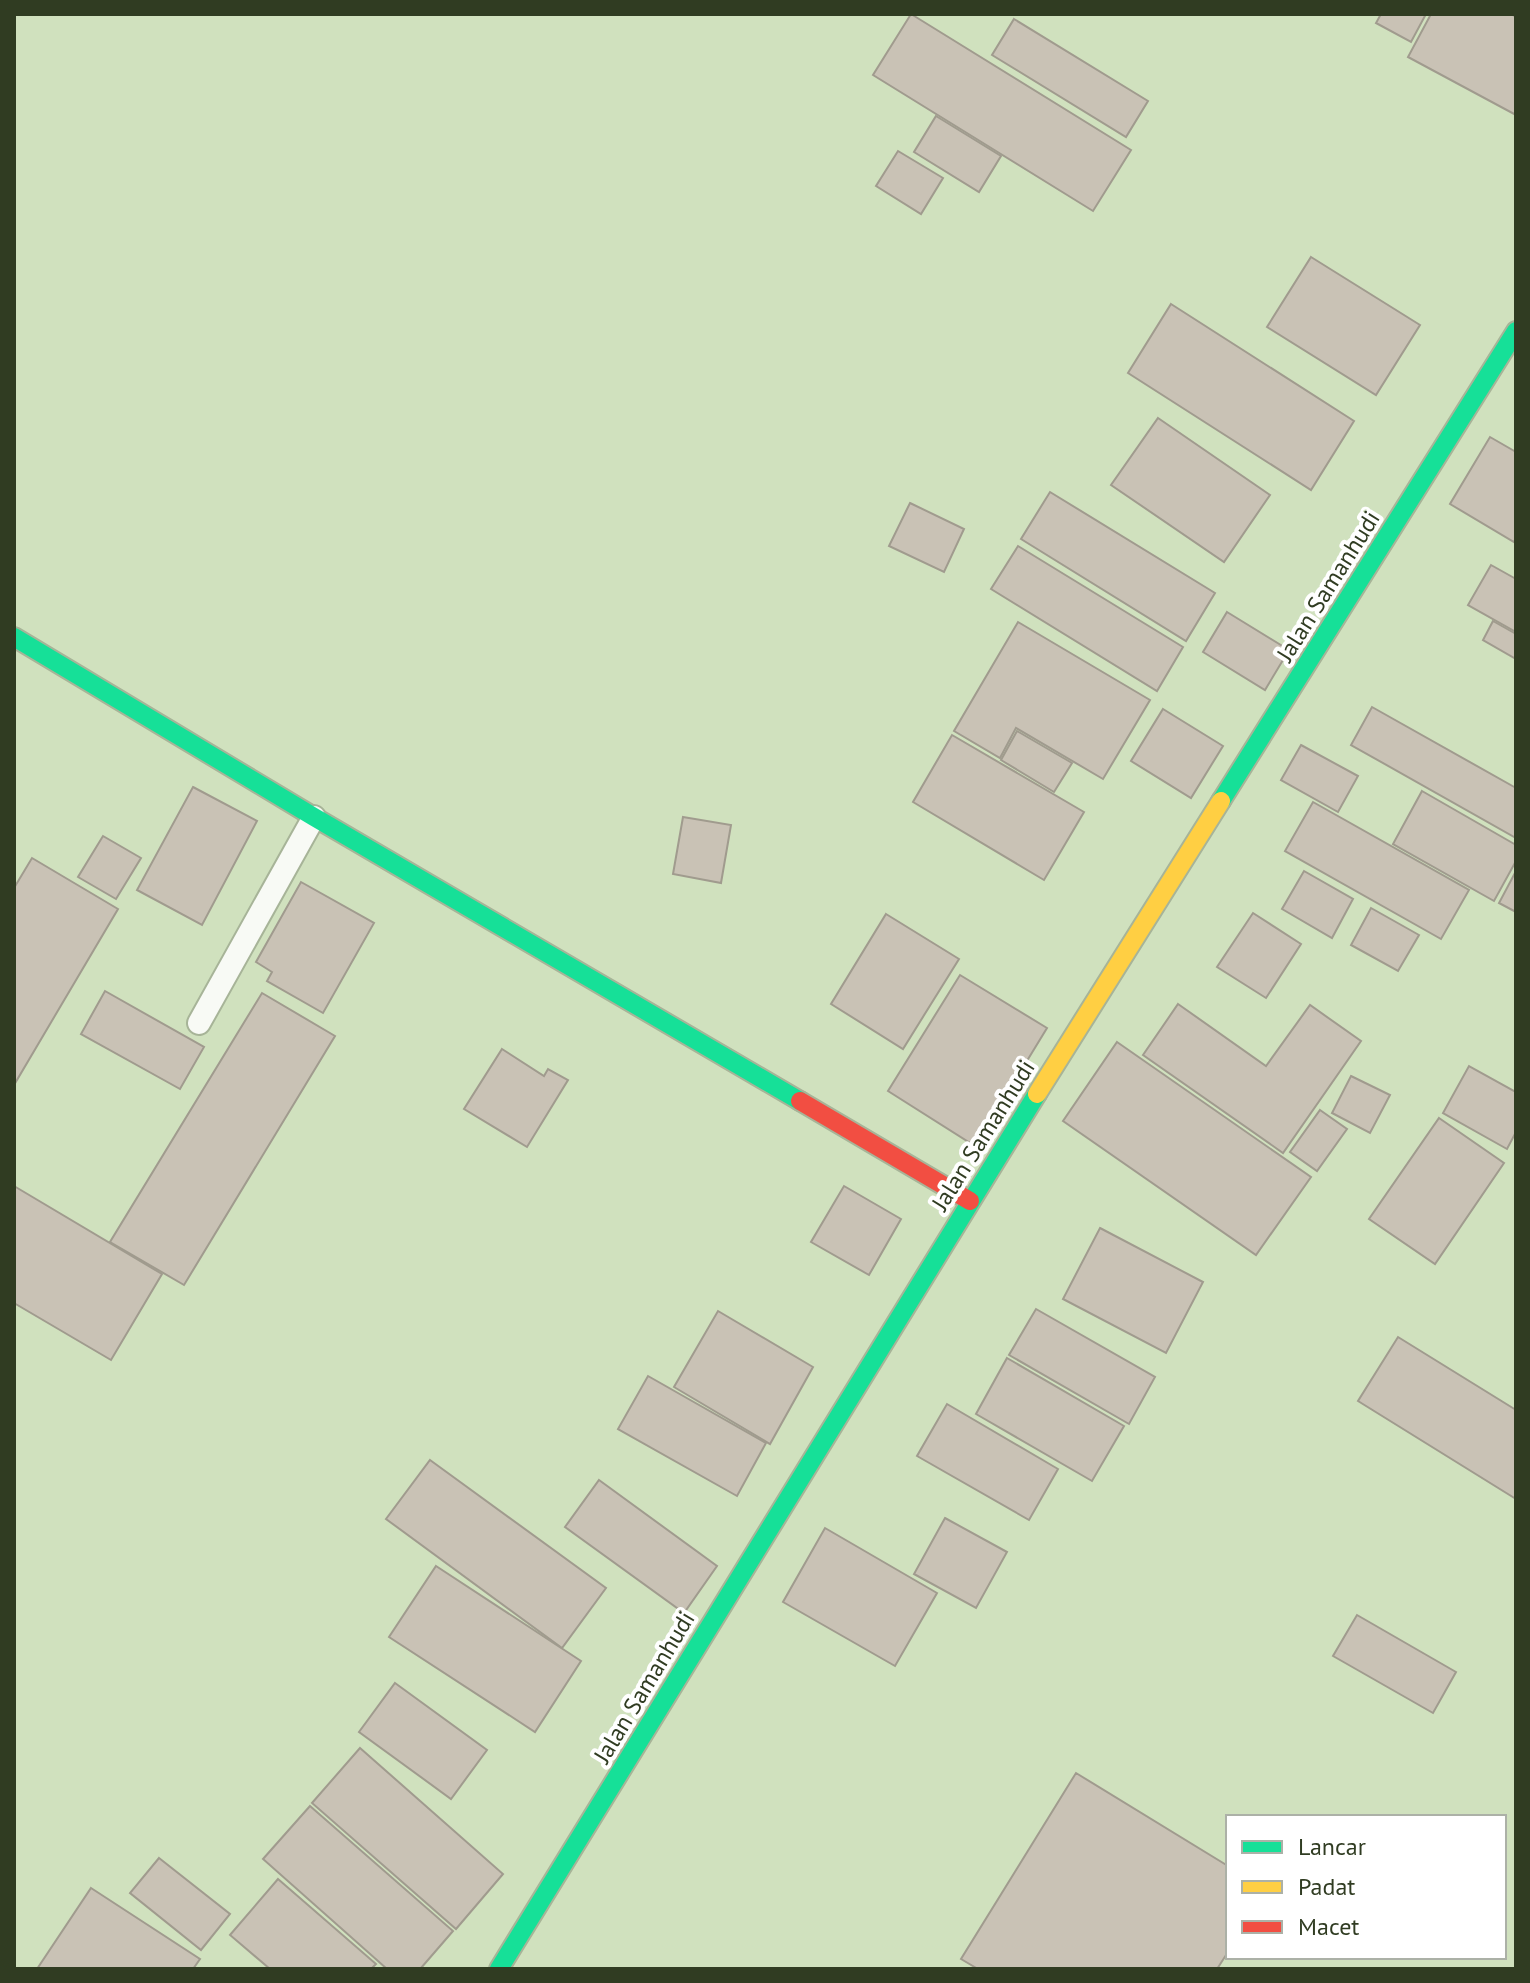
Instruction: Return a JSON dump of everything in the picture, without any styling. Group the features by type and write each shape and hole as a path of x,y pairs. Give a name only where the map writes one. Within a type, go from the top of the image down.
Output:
{"street":[{"name":"Jalan Samanhudi","path":"499,1969 970,1201 1516,331"},
{"path":"14,637 314,817 970,1201"}],"lane":[{"path":"199,1023 314,817"}],"building":[{"path":"911,14 1131,150 1093,211 873,75"},
{"path":"1381,14 1426,14 1411,42 1376,23"},
{"path":"1431,14 1511,14 1516,17 1516,115 1408,57"},
{"path":"1014,19 1148,101 1126,137 992,55"},
{"path":"936,116 1001,156 979,192 914,152"},
{"path":"898,151 943,178 921,214 876,186"},
{"path":"1311,257 1420,325 1376,395 1267,327"},
{"path":"1171,304 1354,421 1311,490 1128,373"},
{"path":"1158,418 1270,495 1224,562 1111,485"},
{"path":"1490,437 1516,452 1514,542 1450,504"},
{"path":"1050,492 1215,593 1186,641 1021,539"},
{"path":"910,503 964,529 944,572 889,546"},
{"path":"1018,546 1183,647 1157,691 991,589"},
{"path":"1491,565 1516,579 1516,632 1468,605"},
{"path":"1227,612 1289,650 1265,690 1203,652"},
{"path":"1493,621 1516,634 1516,659 1483,640"},
{"path":"1018,622 1150,700 1103,779 1016,728 1000,758 954,731"},
{"path":"1372,707 1516,788 1516,838 1351,745"},
{"path":"1163,709 1223,746 1191,798 1131,761"},
{"path":"1017,731 1072,763 1054,792 1001,760"},
{"path":"952,735 1084,812 1044,880 913,802"},
{"path":"1301,745 1358,776 1338,812 1281,780"},
{"path":"193,787 257,821 202,925 137,890"},
{"path":"1422,791 1516,845 1516,861 1494,901 1393,844"},
{"path":"1313,802 1469,890 1441,939 1285,851"},
{"path":"683,817 731,825 721,883 673,874"},
{"path":"103,836 141,858 116,899 78,877"},
{"path":"32,858 118,909 14,1085 14,888"},
{"path":"1304,871 1353,899 1332,938 1282,909"},
{"path":"1516,871 1516,912 1499,903"},
{"path":"301,882 374,923 323,1013 267,981 272,972 256,962"},
{"path":"1371,908 1419,935 1398,971 1351,945"},
{"path":"1253,913 1301,944 1266,998 1217,967"},
{"path":"886,914 959,959 903,1049 831,1004"},
{"path":"960,975 1047,1028 975,1146 888,1091"},
{"path":"105,991 204,1047 180,1089 81,1034"},
{"path":"262,993 335,1036 184,1285 110,1242"},
{"path":"1178,1004 1266,1066 1310,1005 1361,1041 1283,1153 1143,1055"},
{"path":"1117,1042 1311,1177 1256,1255 1063,1121"},
{"path":"502,1049 544,1076 548,1069 568,1080 527,1147 464,1109"},
{"path":"1469,1066 1516,1092 1516,1132 1507,1149 1443,1113"},
{"path":"1351,1076 1390,1095 1370,1133 1332,1113"},
{"path":"1320,1110 1347,1129 1317,1171 1290,1152"},
{"path":"1439,1118 1504,1163 1435,1264 1369,1219"},
{"path":"14,1186 162,1274 111,1360 14,1303"},
{"path":"844,1186 901,1219 869,1275 811,1242"},
{"path":"1100,1228 1203,1282 1166,1353 1063,1299"},
{"path":"1036,1309 1155,1377 1129,1424 1009,1355"},
{"path":"718,1311 813,1367 770,1444 674,1387"},
{"path":"1398,1337 1516,1410 1516,1499 1358,1401"},
{"path":"1007,1358 1124,1426 1092,1481 976,1414"},
{"path":"648,1376 766,1443 737,1496 618,1429"},
{"path":"947,1404 1058,1469 1029,1520 917,1456"},
{"path":"430,1460 606,1588 562,1648 386,1519"},
{"path":"599,1480 717,1566 684,1613 565,1527"},
{"path":"945,1518 1007,1552 976,1608 914,1574"},
{"path":"825,1528 937,1593 895,1666 783,1602"},
{"path":"436,1566 581,1661 535,1732 389,1637"},
{"path":"1357,1615 1456,1672 1433,1713 1333,1656"},
{"path":"395,1683 487,1750 451,1799 359,1732"},
{"path":"360,1748 503,1874 456,1929 312,1803"},
{"path":"1076,1773 1226,1865 1226,1955 1217,1969 978,1969 961,1959"},
{"path":"310,1806 453,1931 423,1969 387,1969 263,1859"},
{"path":"159,1858 230,1914 201,1950 130,1893"},
{"path":"278,1879 376,1964 371,1969 270,1969 230,1935"},
{"path":"91,1888 200,1959 193,1969 37,1969"}],"traffic: fast":[{"path":"1221,801 1516,331"},
{"path":"14,637 314,817 800,1101"},
{"path":"499,1969 1037,1094"}],"traffic: slow":[{"path":"1037,1094 1221,801"}],"traffic: jam":[{"path":"800,1101 970,1201"}]}
